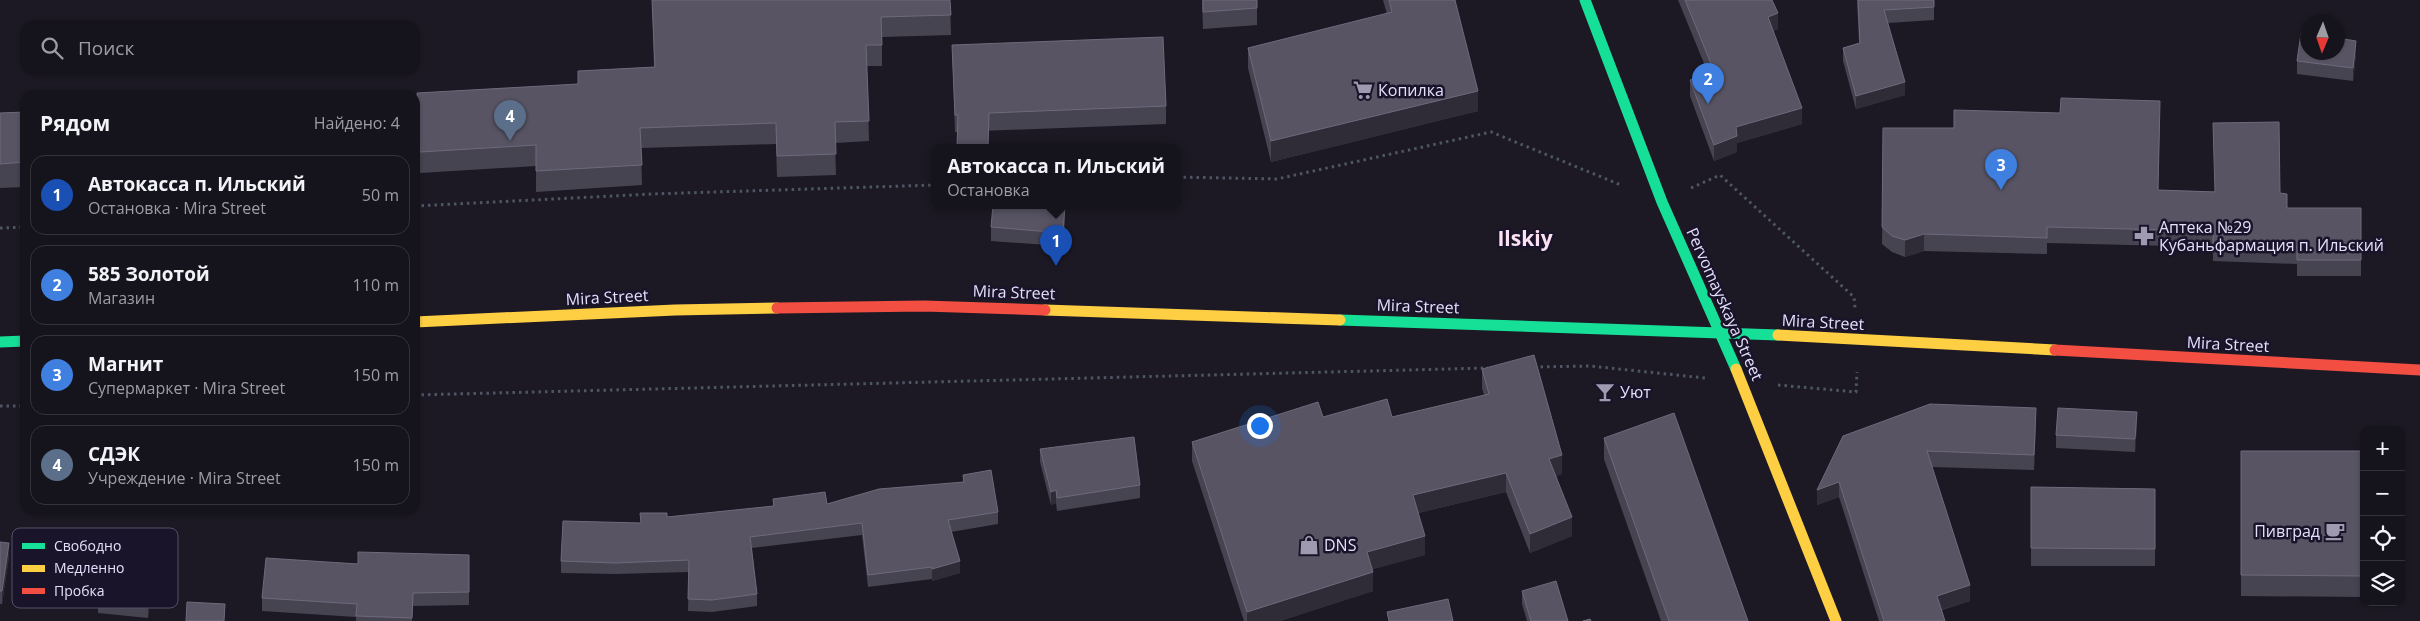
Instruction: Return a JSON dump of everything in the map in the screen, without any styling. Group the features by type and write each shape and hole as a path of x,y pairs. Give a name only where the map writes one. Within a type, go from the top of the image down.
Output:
{"main road":[{"name":"Pervomayskaya Street","path":"1585,0 1662,202 1718,332 1742,382 1836,621"},
{"name":"Mira Street","path":"420,322 675,310 924,306 1718,332 2420,370"},
{"path":"0,342 20,340"}],"path":[{"path":"420,206 652,194 931,185"},
{"path":"0,228 20,227"},
{"path":"0,406 20,406"}],"building":[{"path":"652,0 950,0 951,15 881,17 882,45 866,45 869,121 835,122 836,154 777,156 776,123 640,128 642,165 536,171 536,145 420,152 420,93 578,84 578,71 655,67"},
{"path":"1203,0 1257,0 1257,8 1203,12"},
{"name":"Копилка","path":"1389,0 1455,0 1478,91 1271,141 1248,48 1392,12"},
{"path":"1685,0 1772,0 1778,13 1768,17 1802,108 1736,127 1737,136 1714,145 1690,80 1714,71"},
{"path":"1858,0 1934,0 1934,7 1884,10 1905,82 1856,96 1843,48 1860,43"},
{"path":"1163,37 1166,106 989,113 988,144 957,144 958,115 955,115 952,45"},
{"path":"2345,39 2356,41 2353,68 2297,61 2300,40 2300,60 2345,60"},
{"path":"2061,98 2160,101 2158,190 2215,192 2213,123 2279,122 2280,193 2287,194 2287,208 2361,208 2361,260 2297,260 2297,247 2213,245 2213,231 2047,227 2047,238 1924,234 1905,240 1892,236 1882,227 1883,128 1954,128 1954,110 2060,113"},
{"path":"20,112 20,162 0,164 0,113"},
{"path":"993,209 1065,209 1063,233 991,227"},
{"path":"1534,355 1562,455 1549,459 1572,517 1530,534 1506,473 1413,495 1425,536 1367,552 1373,572 1247,612 1192,442 1318,402 1323,417 1387,399 1392,417 1489,394 1482,369"},
{"path":"1930,404 2036,408 2034,455 1927,451 1970,585 1937,596 1945,621 1884,621 1839,482 1817,490 1843,436"},
{"path":"2058,408 2137,412 2135,439 2056,435"},
{"path":"1674,413 1748,621 1669,621 1604,438"},
{"path":"1134,437 1140,485 1057,498 1056,490 1051,492 1040,449"},
{"path":"2241,451 2360,451 2360,576 2241,575"},
{"path":"991,470 998,512 948,520 960,561 932,569 932,567 868,575 862,523 750,537 757,594 712,600 688,599 689,560 615,563 561,561 563,521 641,523 640,513 667,513 667,517 774,506 773,499 825,492 827,504 879,489 964,482 963,475"},
{"path":"2031,487 2155,489 2155,549 2031,548"},
{"path":"0,542 9,543 2,591 0,591"},
{"path":"358,552 469,555 469,592 413,593 412,618 356,616 357,604 262,598 266,558 358,564"},
{"path":"1556,581 1568,621 1531,621 1522,591"},
{"path":"1448,599 1453,621 1389,621 1387,612"},
{"path":"187,602 225,604 224,621 186,621"}],"traffic: fast":[{"path":"1585,0 1662,202 1736,369"},
{"path":"1340,320 1778,335"},
{"path":"0,342 20,341"}],"traffic: slow":[{"path":"420,322 675,310 777,308"},
{"path":"1045,310 1340,320"},
{"path":"1778,335 2055,350"},
{"path":"1736,369 1836,621"}],"traffic: jam":[{"path":"777,308 924,306 1045,310"},
{"path":"2055,350 2420,370"}],"place":[{"name":"Копилка","path":"1363,90"},
{"name":"585 Золотой","path":"1708,104"},
{"name":"СДЭК","path":"510,141"},
{"name":"Магнит","path":"2001,190"},
{"name":"Аптека №29 Кубаньфармация п. Ильский","path":"2144,236"},
{"name":"Автокасса п. Ильский","path":"1056,266"},
{"name":"Уют","path":"1605,392"},
{"name":"Пивград","path":"2335,531"},
{"name":"DNS","path":"1309,545"}],"district":[{"name":"Ilskiy","path":"1525,238"}]}
